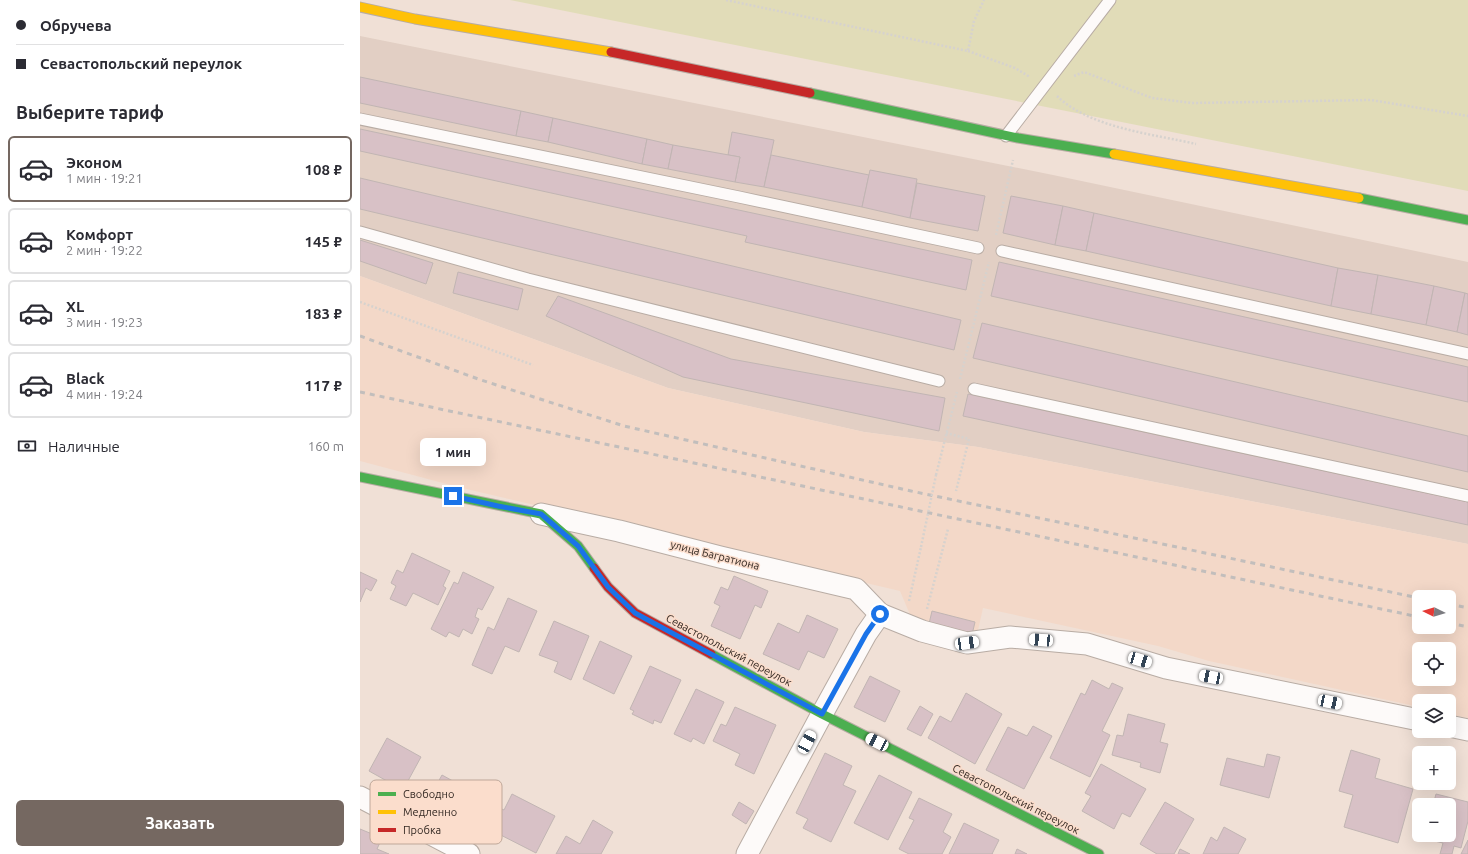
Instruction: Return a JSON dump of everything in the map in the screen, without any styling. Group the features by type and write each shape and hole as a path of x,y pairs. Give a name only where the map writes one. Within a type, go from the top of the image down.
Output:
{"street":[{"path":"360,7 415,19 630,55 1006,136 1328,191 1468,220"},
{"path":"360,477 541,514"},
{"name":"улица Багратиона","path":"541,514 619,531 720,557 856,589 880,614 913,627 967,643 1010,637 1087,644 1166,668 1412,719"},
{"name":"Севастопольский переулок","path":"541,514 578,546 608,587 635,613 822,714 1099,854"},
{"path":"747,854 866,634 880,614"},
{"path":"1456,727 1468,730"},
{"path":"360,797 370,802"},
{"path":"450,844 469,854"}],"lane":[{"path":"1006,136 1110,0"},
{"path":"360,119 978,248"},
{"path":"360,232 528,279 939,381"},
{"path":"1002,251 1468,354"},
{"path":"974,389 1468,496"}],"path":[{"path":"726,0 968,51 1015,68 1045,86 1084,72 1152,98 1192,103 1371,100 1468,116"},
{"path":"968,51 974,21 984,0"},
{"path":"994,242 1018,138"},
{"path":"960,380 990,257"},
{"path":"360,302 533,365"},
{"path":"913,627 921,547 936,475 958,387"},
{"path":"946,433 969,439 956,491"},
{"path":"913,627 948,529"}],"shaded area":[{"path":"510,0 1468,0 1468,191"},
{"path":"360,36 1053,175 1468,262 1468,544 978,447 864,432 668,388 360,276"},
{"path":"360,276 668,388 864,432 978,447 1468,544 1468,718 1456,715 1456,694 1412,694 1412,705 1209,661 1158,646 983,608 974,648 919,636 900,591 458,487 360,461"}],"building":[{"path":"360,77 521,111 516,136 360,103"},
{"path":"521,111 553,118 548,142 516,136"},
{"path":"553,118 647,139 642,164 548,142"},
{"path":"360,129 972,260 966,290 745,242 747,236 360,151"},
{"path":"732,132 774,140 764,187 735,182 740,157 728,155"},
{"path":"647,139 673,145 668,169 642,164"},
{"path":"673,145 740,157 735,182 668,169"},
{"path":"771,155 869,175 862,207 764,187"},
{"path":"870,170 917,179 910,218 862,207"},
{"path":"360,178 961,320 954,350 360,209"},
{"path":"917,183 985,196 978,231 910,218"},
{"path":"1011,196 1063,206 1055,245 1003,233"},
{"path":"1063,206 1094,213 1086,251 1055,245"},
{"path":"1094,213 1338,268 1331,306 1086,251"},
{"path":"360,240 433,263 426,284 360,261"},
{"path":"999,262 1468,367 1468,402 991,296"},
{"path":"1338,268 1378,275 1371,314 1331,306"},
{"path":"458,272 523,289 518,310 453,293"},
{"path":"1378,275 1434,286 1426,325 1371,314"},
{"path":"1434,286 1465,293 1457,332 1426,325"},
{"path":"1465,293 1468,294 1468,335 1457,332"},
{"path":"558,296 731,359 945,398 939,431 683,377 546,316"},
{"path":"982,323 1468,436 1468,472 973,358"},
{"path":"968,394 1468,502 1468,525 963,416"},
{"path":"412,553 450,571 443,586 446,588 438,605 413,593 406,606 390,599 396,586 391,583 397,570 403,573"},
{"path":"360,572 377,580 371,591 366,588 360,602"},
{"path":"463,572 494,587 482,610 478,608 475,617 479,619 472,634 463,629 459,637 449,632 446,637 431,629 454,582 458,584"},
{"path":"734,576 768,591 761,608 755,605 740,639 711,626 720,606 714,603 721,587 728,590"},
{"path":"508,598 537,611 519,652 505,646 492,674 472,665 488,627 494,630"},
{"path":"932,611 975,622 971,639 928,628"},
{"path":"807,615 838,629 824,658 808,651 799,670 763,654 778,623 799,633"},
{"path":"554,621 589,636 571,680 554,672 558,662 539,655"},
{"path":"600,641 632,656 614,694 583,679"},
{"path":"650,666 681,680 661,723 654,720 653,724 632,714 634,711 630,709"},
{"path":"870,676 900,691 885,722 854,707"},
{"path":"1092,680 1109,689 1112,683 1123,688 1102,731 1110,735 1090,777 1050,758 1081,693 1085,695"},
{"path":"696,689 724,702 704,744 693,738 691,742 674,734"},
{"path":"966,693 1002,714 975,764 928,738 940,716 951,722"},
{"path":"920,706 933,714 921,736 907,729"},
{"path":"735,707 776,725 754,774 735,765 740,754 713,741 721,724 726,726"},
{"path":"1128,714 1165,724 1160,742 1168,744 1160,773 1140,767 1141,763 1112,755 1117,735 1123,736"},
{"path":"1033,726 1052,736 1024,789 986,770 1008,727 1027,736"},
{"path":"387,738 421,757 408,780 385,780 369,771"},
{"path":"1351,750 1380,759 1375,778 1413,790 1398,843 1344,827 1353,795 1339,791"},
{"path":"825,753 852,766 843,785 856,791 831,842 803,828 808,819 796,813"},
{"path":"1267,754 1280,757 1269,798 1220,785 1227,758 1264,767"},
{"path":"1101,764 1146,789 1130,817 1122,813 1114,829 1082,811 1091,796 1085,793"},
{"path":"442,775 451,780 439,780"},
{"path":"879,775 912,792 888,840 854,823"},
{"path":"512,794 555,816 536,853 502,836 502,809 504,810"},
{"path":"1436,794 1452,798 1435,798"},
{"path":"919,798 952,814 943,832 951,837 942,854 909,854 899,849 914,820 909,818"},
{"path":"1456,799 1468,802 1468,821 1461,848 1454,846 1452,854 1440,854 1443,843 1439,842 1456,842"},
{"path":"739,802 754,811 746,824 732,815"},
{"path":"1165,802 1194,819 1174,854 1157,854 1140,844"},
{"path":"593,820 613,832 601,854 556,854 566,836 580,844"},
{"path":"964,823 999,840 992,854 949,854"},
{"path":"1224,827 1246,839 1238,854 1203,854 1211,837 1217,841"},
{"path":"360,829 370,833 370,844 379,844 377,849 389,854 360,854"},
{"path":"1468,840 1468,854 1461,854"},
{"path":"1017,849 1027,854 1015,854"},
{"path":"1180,849 1190,854 1178,854"}],"railway":[{"path":"360,336 481,380 624,426 911,491 1412,597"},
{"path":"360,392 1412,616"},
{"path":"1456,605 1468,608"},
{"path":"1456,624 1468,627"}],"traffic: fast":[{"path":"810,93 1018,138 1114,154"},
{"path":"1359,198 1468,220"},
{"path":"360,477 541,514 578,546 594,568"},
{"path":"711,654 822,714 1099,854"}],"traffic: slow":[{"path":"360,7 415,19 611,52"},
{"path":"1114,154 1359,198"}],"traffic: jam":[{"path":"611,52 810,93"},
{"path":"594,568 608,587 635,613 711,654"}],"route":[{"path":"453,496 541,514 578,546 608,587 635,613 822,714 866,634 880,614"}]}
